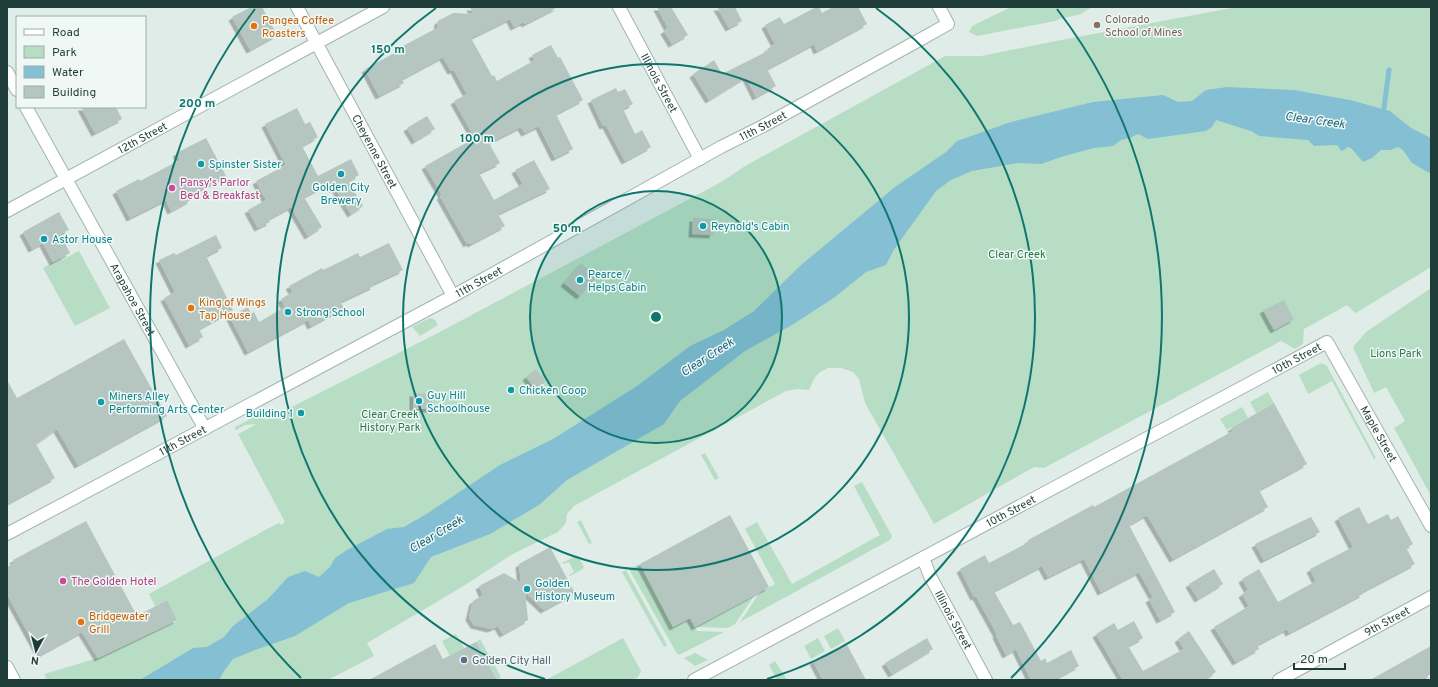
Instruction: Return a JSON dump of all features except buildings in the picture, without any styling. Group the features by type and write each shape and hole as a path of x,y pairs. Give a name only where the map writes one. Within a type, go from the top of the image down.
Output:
{"street":[{"name":"Cheyenne Street","path":"297,7 453,296"},
{"name":"12th Street","path":"7,211 383,7"},
{"name":"Illinois Street","path":"619,7 700,159"},
{"name":"11th Street","path":"7,534 453,296 948,24 939,7"},
{"path":"7,72 16,88"},
{"name":"Arapahoe Street","path":"27,108 205,429"},
{"name":"Maple Street","path":"1327,342 1431,526"},
{"name":"10th Street","path":"694,680 1327,342"},
{"name":"Illinois Street","path":"923,558 930,576 986,680"},
{"name":"9th Street","path":"1279,680 1431,597"},
{"path":"7,668 14,680"}],"green space":[{"path":"1011,7 1092,7 1081,14 1055,21 977,36 969,32 972,26"},
{"name":"Clear Creek","path":"1237,7 1431,7 1431,267 1355,313 1347,305 1304,329 1303,344 1295,349 1281,341 1044,468 1034,467 934,524 865,403 859,379 853,372 841,368 828,368 820,372 815,377 809,390 797,389 786,391 574,506 567,514 566,523 558,532 511,555 462,587 367,643 374,656 328,680 47,680 44,674 98,658 177,621 167,600 155,606 149,594 267,529 279,523 281,525 285,522 238,434 257,424 245,425 236,430 235,427 262,413 266,420 436,334 723,181 745,166 945,56 981,56"},
{"path":"79,251 110,308 75,326 43,268 61,258 62,260"},
{"name":"Lions Park","path":"1431,288 1430,494 1394,428 1405,421 1386,387 1374,393 1353,347 1366,332"},
{"path":"430,318 435,320 438,325 420,336 412,327"},
{"path":"1321,363 1327,366 1376,458 1374,459 1332,381 1308,394 1299,375"},
{"path":"1268,392 1274,403 1256,413 1250,402"},
{"path":"1242,407 1248,418 1227,430 1220,419"},
{"path":"705,453 719,478 715,480 701,455"},
{"path":"862,482 892,536 890,540 740,622 760,592 775,584 745,529 757,522 792,584 880,535 854,486"},
{"path":"581,520 592,543 589,544 577,522"},
{"path":"578,556 584,567 570,576 569,575 574,572 569,562 562,563"},
{"path":"640,564 673,627 690,618 697,631 724,632 679,655 629,569"},
{"path":"626,570 667,645 664,647 622,572"},
{"path":"754,596 735,624 728,628 695,627"},
{"path":"838,628 845,641 831,649 824,636"},
{"path":"456,634 464,648 450,656 442,641"},
{"path":"623,638 641,671 638,677 632,680 546,680"},
{"path":"818,638 825,651 811,659 804,646"},
{"path":"480,639 501,677 497,680 476,642"},
{"path":"695,653 708,660 695,666 684,658"},
{"path":"775,661 787,680 777,680 769,665"}],"water":[{"name":"Clear Creek","path":"1227,87 1294,90 1350,100 1390,111 1411,128 1431,138 1431,174 1412,163 1403,150 1398,147 1390,150 1381,150 1372,158 1363,162 1351,148 1347,147 1341,151 1336,145 1314,146 1308,140 1259,136 1251,131 1216,120 1212,127 1206,131 1148,139 1138,134 1121,140 1113,146 1094,148 1041,164 1018,163 972,171 951,180 936,191 893,251 886,265 866,272 835,297 792,325 745,351 680,401 664,424 567,480 539,505 490,534 431,557 414,583 349,603 295,636 233,659 219,680 140,680 193,648 207,647 224,637 233,626 268,599 288,577 305,571 319,577 330,567 335,558 347,550 387,529 404,527 428,513 500,465 553,439 637,386 690,346 724,330 754,311 801,265 895,187 946,152 957,141 1011,122 1093,102 1163,95 1178,102 1192,101 1206,90"}],"waterway":[{"path":"1383,115 1389,70"}],"place":[{"name":"Colorado School of Mines","path":"1097,25"},
{"name":"Pangea Coffee Roasters","path":"254,26"},
{"name":"Spinster Sister","path":"201,164"},
{"name":"Golden City Brewery","path":"341,174"},
{"name":"Pansy's Parlor Bed & Breakfast","path":"172,188"},
{"name":"Reynold's Cabin","path":"703,226"},
{"name":"Astor House","path":"44,239"},
{"name":"Pearce / Helps Cabin","path":"580,280"},
{"name":"King of Wings Tap House","path":"191,308"},
{"name":"Strong School","path":"288,312"},
{"name":"Chicken Coop","path":"511,390"},
{"name":"Guy Hill Schoolhouse","path":"419,401"},
{"name":"Miners Alley Performing Arts Center","path":"101,402"},
{"name":"Building 1","path":"301,413"},
{"name":"The Golden Hotel","path":"63,581"},
{"name":"Golden History Museum","path":"527,589"},
{"name":"Bridgewater Grill","path":"81,622"},
{"name":"Golden City Hall","path":"464,660"}],"park label":[{"name":"Clear Creek History Park","path":"390,420"}]}
